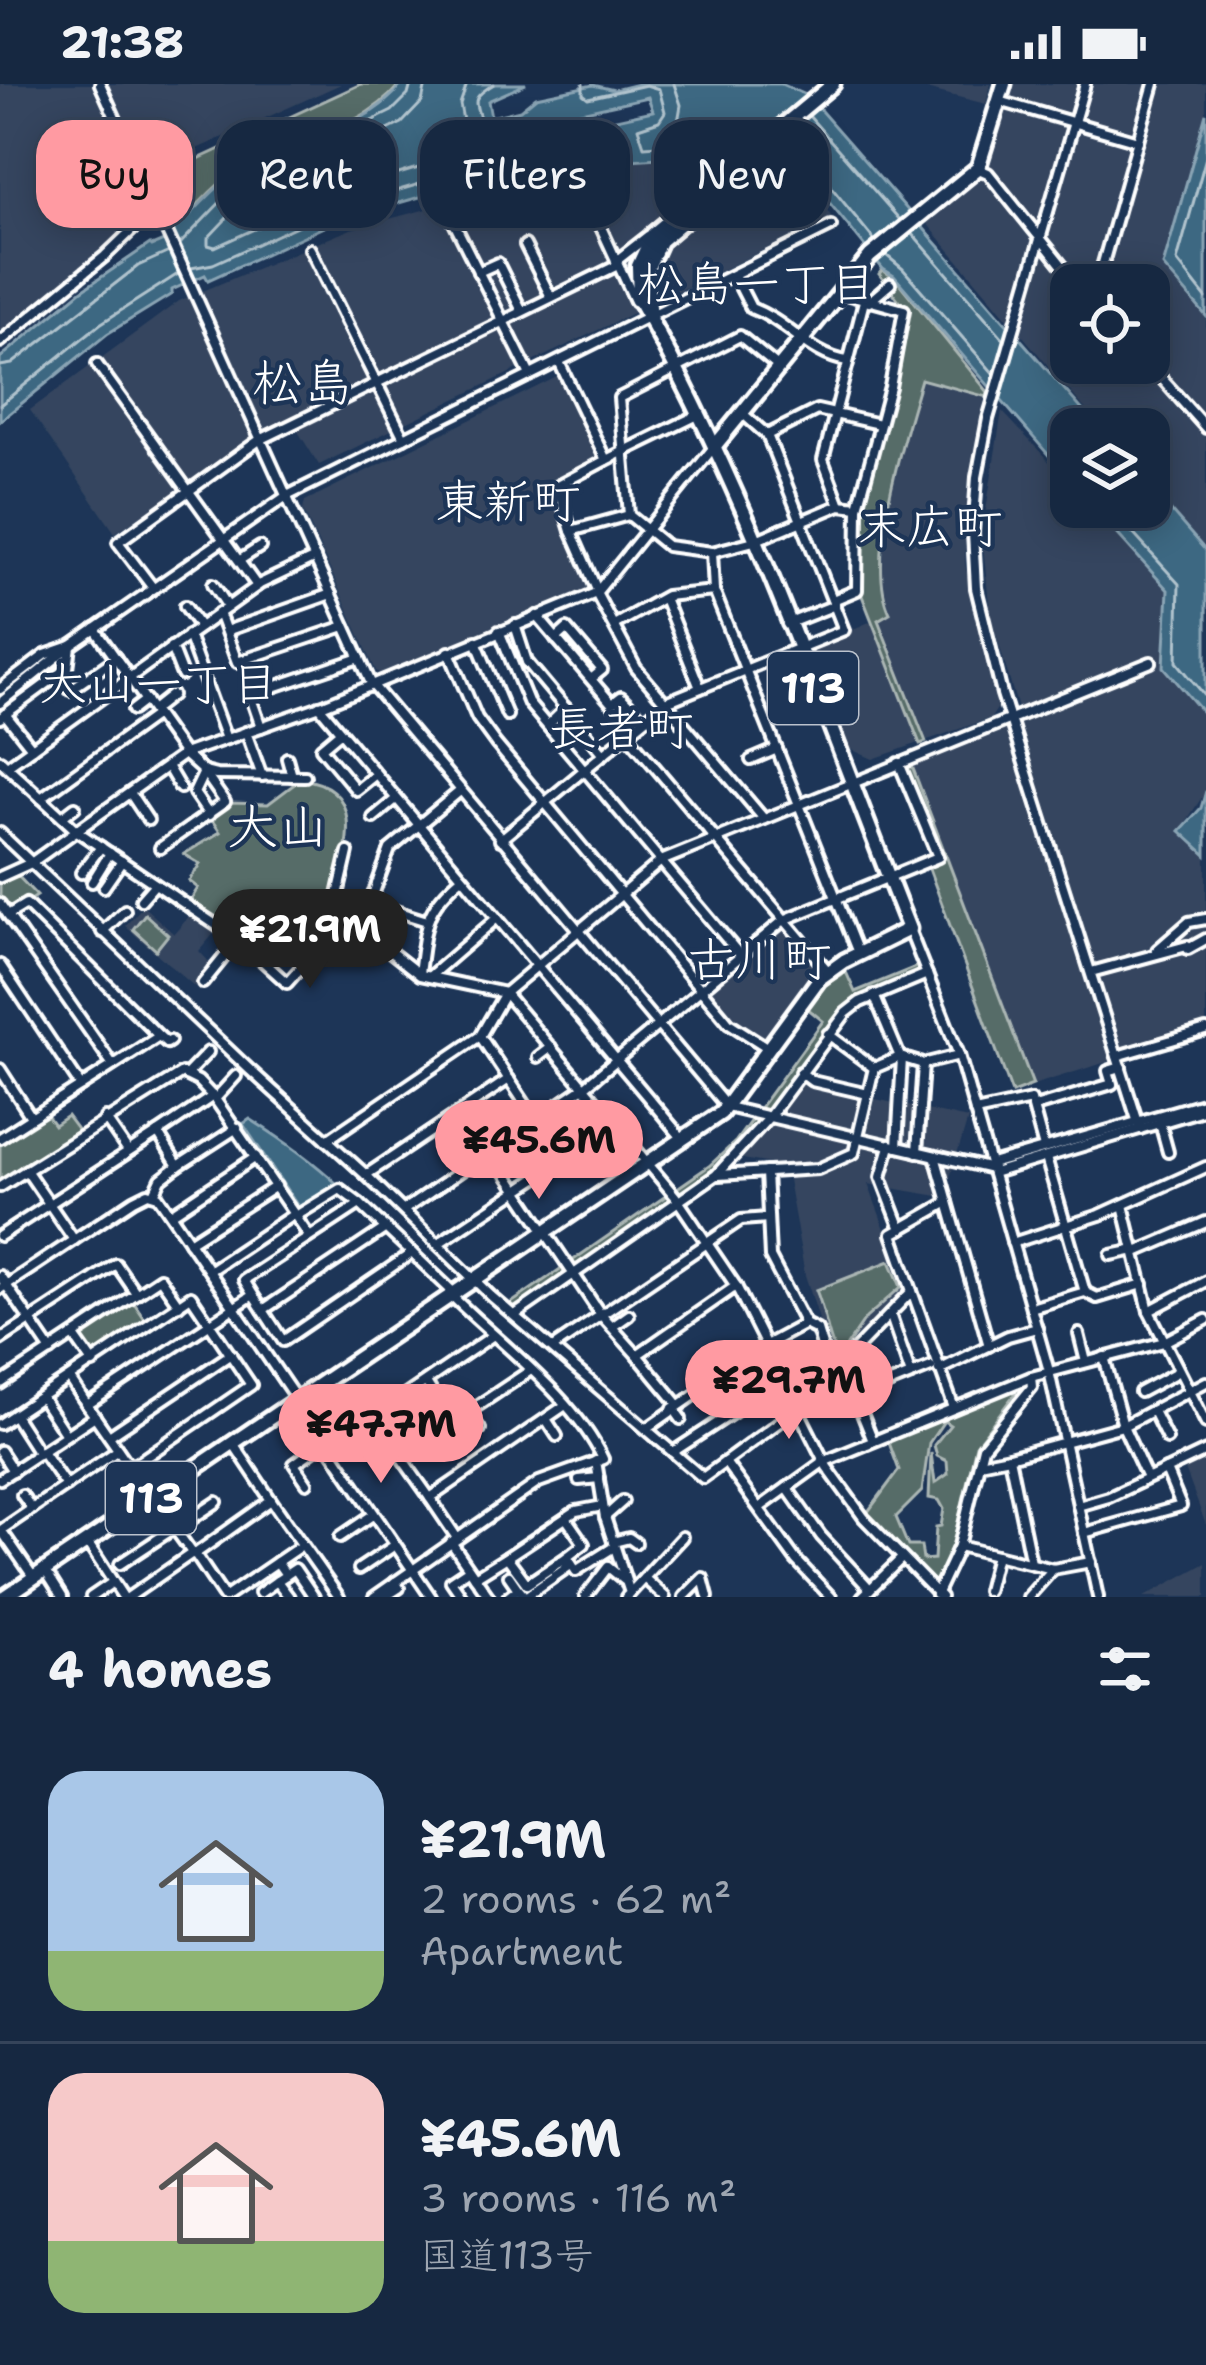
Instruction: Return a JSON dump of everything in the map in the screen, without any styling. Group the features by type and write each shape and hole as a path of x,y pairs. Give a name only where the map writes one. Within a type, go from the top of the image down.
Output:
{"highway":[{"name":"113","path":"791,120 833,84"},
{"name":"113","path":"800,120 845,84"},
{"path":"714,447 870,256 978,168 1004,84"},
{"name":"113","path":"5,1597 727,1107 828,971 909,929 754,541 651,317 646,272 665,228"}],"street":[{"path":"100,84 117,120"},
{"path":"1085,84 996,400 977,477 973,533 976,588 1010,718 1139,1125"},
{"path":"1102,264 1154,84"},
{"path":"999,100 1138,141"},
{"path":"978,168 988,172 1060,264"},
{"path":"0,703 71,646 285,497 830,226"},
{"path":"0,342 134,228"},
{"path":"168,228 258,441 371,683 727,1107 992,1169 1206,1105"},
{"path":"457,228 531,376"},
{"path":"601,228 643,316 651,317"},
{"path":"153,589 118,542 258,441 617,263 665,228"},
{"path":"525,245 551,297"},
{"path":"310,249 404,438"},
{"path":"478,272 498,262 522,311"},
{"path":"734,275 752,308 777,318 825,358 847,362"},
{"path":"841,505 824,460 834,413 866,302 890,284"},
{"path":"787,624 857,590 857,507 904,310 840,292"},
{"path":"778,368 740,336 619,398 629,515 668,546 712,552 754,541 841,505 857,507"},
{"path":"559,362 606,460"},
{"path":"97,364 257,586"},
{"path":"1167,384 1206,428"},
{"path":"767,435 817,410 879,424"},
{"path":"500,840 666,702 844,630 767,435 742,413"},
{"path":"699,415 557,486 597,591 636,668 764,819"},
{"path":"0,878 32,863 184,754 320,706 597,591 714,447"},
{"path":"571,531 629,515"},
{"path":"240,560 260,547"},
{"path":"712,552 714,591 858,954"},
{"path":"310,914 323,943 287,983 241,942 77,831 3,763 32,748 257,586 315,558"},
{"path":"213,584 237,662 345,626"},
{"path":"614,625 664,598 714,591"},
{"path":"226,631 331,594"},
{"path":"664,598 700,688"},
{"path":"185,607 200,627"},
{"path":"537,616 612,704 621,697 644,720"},
{"path":"515,625 527,662 604,754"},
{"path":"95,629 184,754 225,802 160,848"},
{"path":"499,631 529,704 740,955"},
{"path":"188,635 226,740"},
{"path":"476,641 507,715"},
{"path":"0,689 45,655 71,646"},
{"path":"32,748 3,716 68,668 71,646"},
{"path":"171,647 173,666 182,675"},
{"path":"449,652 477,718 729,1023 769,1049"},
{"path":"70,690 116,658"},
{"path":"261,727 250,695 360,658"},
{"path":"327,1139 479,1036 505,993 661,861 1151,662"},
{"path":"41,798 172,695"},
{"path":"133,710 146,700"},
{"path":"320,706 682,1138"},
{"path":"548,724 566,708"},
{"path":"246,732 262,776"},
{"path":"340,732 321,748 356,790 376,774"},
{"path":"627,734 828,971"},
{"path":"752,760 777,749"},
{"path":"287,758 292,776"},
{"path":"404,1210 584,1087 784,920 938,857 899,763"},
{"path":"167,766 180,788"},
{"path":"204,772 305,776"},
{"path":"204,772 194,793 209,815"},
{"path":"427,921 370,903 390,849 460,791"},
{"path":"130,793 148,820"},
{"path":"373,818 396,799"},
{"path":"62,817 75,807"},
{"path":"0,833 514,1315 703,1478 797,1409 836,1392 854,1350 912,1291"},
{"path":"81,873 101,847"},
{"path":"335,908 347,852"},
{"path":"92,882 110,854"},
{"path":"104,887 122,861"},
{"path":"418,974 435,900 463,877"},
{"path":"142,900 155,884"},
{"path":"0,904 113,1065"},
{"path":"8,915 26,904 159,1036 170,1041"},
{"path":"203,983 241,942 335,908"},
{"path":"335,908 418,974 505,993 649,1160 736,1286 823,1462 864,1518 938,1596 959,1546 983,1447 1032,1387 1031,1377"},
{"path":"102,932 125,910"},
{"path":"430,977 497,918"},
{"path":"1145,956 1169,943 1193,921 1206,919"},
{"path":"1090,972 1200,946 1206,936 1193,921"},
{"path":"909,929 958,1055 1037,1328 1098,1597"},
{"path":"0,965 81,1086"},
{"path":"514,1315 716,1175 769,1117 846,1013 874,995 927,974"},
{"path":"0,987 10,980"},
{"path":"874,995 901,1057 894,1146 881,1177 901,1229"},
{"path":"1117,1056 1206,1030"},
{"path":"828,1034 874,1068"},
{"path":"0,1138 159,1036"},
{"path":"479,1036 536,1120"},
{"path":"538,1057 551,1047"},
{"path":"186,1075 208,1052"},
{"path":"874,1068 901,1057 923,1064 958,1055"},
{"path":"917,1152 923,1064"},
{"path":"1038,1106 1112,1084 1108,1071 1120,1067"},
{"path":"716,1175 818,1168 854,1153 874,1068"},
{"path":"0,1070 32,1117"},
{"path":"0,1187 182,1072 214,1098 309,1236"},
{"path":"800,1072 812,1081 868,1094"},
{"path":"0,1236 214,1098 236,1076"},
{"path":"367,1175 509,1079"},
{"path":"975,1112 1031,1100 1085,1292"},
{"path":"1139,1125 1160,1123 1206,1105"},
{"path":"105,1118 127,1150"},
{"path":"1160,1123 1168,1152"},
{"path":"439,1244 616,1125"},
{"path":"50,1351 2,1284 134,1200 154,1194 161,1179 237,1128"},
{"path":"158,1133 178,1166"},
{"path":"491,1151 602,1316 638,1355 681,1419"},
{"path":"935,1156 989,1346"},
{"path":"171,1214 256,1157"},
{"path":"1012,1243 1066,1228 1206,1167"},
{"path":"26,1170 74,1240"},
{"path":"766,1172 770,1257 805,1324 817,1330 836,1392"},
{"path":"189,1242 276,1186"},
{"path":"209,1271 340,1189 387,1227 593,1438 602,1459 539,1482 412,1570 385,1597"},
{"path":"154,1194 431,1597"},
{"path":"948,1202 892,1234 935,1369 954,1408"},
{"path":"360,1204 244,1280 283,1341 412,1253"},
{"path":"1123,1204 1149,1311 1206,1423"},
{"path":"554,1347 742,1220 768,1218"},
{"path":"1111,1255 1135,1251 1206,1222"},
{"path":"263,1310 387,1227"},
{"path":"0,1340 116,1264 136,1293"},
{"path":"0,1384 160,1278 179,1305"},
{"path":"1149,1311 1206,1281"},
{"path":"1031,1308 1085,1292 1097,1298 1143,1284"},
{"path":"638,1355 736,1286"},
{"path":"87,1405 254,1295"},
{"path":"0,1424 191,1296 251,1384 130,1467"},
{"path":"890,1314 910,1375"},
{"path":"612,1327 628,1316"},
{"path":"759,1508 823,1462 1031,1377 1164,1342 1206,1320"},
{"path":"646,1429 766,1345 805,1324"},
{"path":"856,1397 1037,1328"},
{"path":"1079,1334 1086,1362"},
{"path":"74,1336 93,1363"},
{"path":"308,1484 294,1464 426,1382 445,1375 492,1336"},
{"path":"109,1436 231,1354"},
{"path":"1104,1357 1123,1426 1147,1478"},
{"path":"401,1457 531,1370"},
{"path":"1140,1392 1179,1371"},
{"path":"845,1372 873,1442"},
{"path":"70,1379 225,1597 303,1544"},
{"path":"673,1452 783,1380"},
{"path":"426,1382 432,1392"},
{"path":"979,1463 1123,1426 1206,1382"},
{"path":"41,1397 66,1435"},
{"path":"381,1398 388,1407"},
{"path":"430,1498 564,1406"},
{"path":"1153,1411 1167,1439"},
{"path":"469,1412 480,1429"},
{"path":"14,1415 65,1486"},
{"path":"0,1479 95,1415"},
{"path":"374,1417 489,1597"},
{"path":"546,1419 557,1436"},
{"path":"233,1443 336,1596"},
{"path":"62,1597 1,1530 118,1450"},
{"path":"0,1451 13,1471"},
{"path":"1078,1506 1109,1497 1206,1451"},
{"path":"1009,1457 1031,1563"},
{"path":"596,1461 605,1517 628,1595"},
{"path":"725,1462 804,1571 831,1597"},
{"path":"1084,1533 1181,1506 1166,1470"},
{"path":"579,1480 598,1478"},
{"path":"787,1488 821,1536 870,1589"},
{"path":"22,1495 32,1509"},
{"path":"87,1542 126,1597 271,1500"},
{"path":"605,1517 622,1501"},
{"path":"120,1564 217,1502"},
{"path":"462,1597 452,1581 507,1557 576,1511 603,1506"},
{"path":"340,1537 374,1514"},
{"path":"507,1557 526,1584 584,1544 566,1518"},
{"path":"628,1595 682,1537"},
{"path":"565,1558 576,1571 614,1544 629,1538 636,1543"},
{"path":"359,1569 395,1545"},
{"path":"959,1546 1053,1569 1091,1562"},
{"path":"987,1591 996,1555"},
{"path":"509,1576 512,1595 524,1597 568,1567 565,1558"},
{"path":"862,1597 902,1558"},
{"path":"277,1562 289,1597"},
{"path":"586,1597 608,1567 626,1580"},
{"path":"251,1580 261,1595 295,1569 314,1597"},
{"path":"1028,1597 1053,1569"},
{"path":"644,1578 665,1597"},
{"path":"685,1597 703,1578 708,1597"},
{"path":"91,1597 113,1582"},
{"path":"374,1597 397,1585 410,1597"}],"shaded area":[{"path":"0,84 341,84 261,120 217,120 217,140 193,151 193,120 36,120 36,228 123,228 86,268 0,338"},
{"path":"906,84 991,84 986,104"},
{"path":"1012,84 1206,84 1206,113 1164,264 1050,264 1050,368 925,221 991,161"},
{"path":"654,158 654,228 809,228 319,465 289,417 115,533 30,410 179,301 351,229 396,228 396,217 420,211 420,228 630,228 630,160"},
{"path":"1170,274 1206,316 1206,551 1170,509 1170,408 1084,408 1064,384 1170,384"},
{"path":"559,376 600,458 553,483 566,530 591,588 376,671 303,510 305,501"},
{"path":"921,379 985,397 968,486 965,564 998,707 991,718 873,759 848,748 805,650 890,613 881,594 887,501"},
{"path":"1002,411 1050,462 1050,528 1111,528 1169,590 1165,667 1206,716 1206,791 1180,831 1206,855 1206,1031 1033,1085 912,766 1022,722 990,614 982,535"},
{"path":"143,906 174,934 191,914 216,931 199,951 213,966 195,987 125,926"},
{"path":"783,925 820,969 767,1043 735,1020 707,989"},
{"path":"797,1082 968,1119 944,1197 868,1184 908,1290 851,1349 838,1379 805,1275 787,1174 807,1171 738,1158"},
{"path":"1206,1458 1206,1525 1185,1469"},
{"path":"1206,1563 1206,1597 1144,1597"}],"green space":[{"path":"361,84 400,84 354,120 283,120"},
{"path":"217,150 217,186 193,210 193,161"},
{"path":"882,270 895,278 988,392 987,397 921,379 889,497 881,562 890,613 878,620 926,742 920,744 859,588 860,505 907,311 879,274"},
{"path":"912,766 1033,1085 1012,1093 928,866 940,860 903,769"},
{"path":"301,779 322,784 344,806 347,839 333,898 263,931 246,934 190,901 198,888 189,881 200,864 184,854 220,832 209,816 228,803 268,804"},
{"path":"14,872 37,896 8,915 0,904 0,878"},
{"path":"145,914 168,935 156,950 133,929"},
{"path":"923,964 927,974 846,1013 769,1117 716,1175 515,1315 507,1306 709,1166 736,1141 823,1021 807,1008 822,987 846,972 855,992"},
{"path":"46,1114 54,1125 67,1116 79,1132 0,1184 0,1145"},
{"path":"890,1261 901,1287 866,1318 842,1353 835,1351 816,1290"},
{"path":"130,1297 149,1325 93,1363 74,1336"},
{"path":"1020,1387 976,1445 953,1543 938,1582 867,1513 899,1470 888,1440","holes":["944,1421 950,1425 934,1445 937,1456 947,1461 948,1474 935,1483 931,1453 929,1498 939,1500 944,1509 941,1526 936,1527 934,1559 923,1560 921,1546 908,1546 896,1517 922,1491 929,1443"]}],"water":[{"path":"402,84 526,84 488,101 491,117 520,110 536,97 593,85 614,90 638,84 781,84 808,96 829,120 654,120 654,158 631,160 630,120 612,120 653,111 648,97 544,120 420,120 420,197 396,204 396,120 356,120 385,102"},
{"path":"1206,113 1206,316 1170,274 1170,264 1164,264"},
{"path":"829,120 1050,373 1050,384 1060,384 1081,408 1050,408 1050,457 894,276 883,269 829,202"},
{"path":"217,189 217,228 322,228 208,280 205,275 172,290 107,334 0,421 0,358 81,291 150,244 171,238 168,231 172,228 193,228 193,211"},
{"path":"1170,510 1206,551 1206,716 1164,667 1168,590 1112,528 1170,528"},
{"path":"1206,791 1206,855 1180,831 1201,808"},
{"path":"250,1119 336,1183 299,1208 243,1124"}],"district":[{"name":"松島一丁目","path":"757,283"},
{"name":"松島","path":"303,382"},
{"name":"東新町","path":"508,501"},
{"name":"末広町","path":"930,526"},
{"name":"大山一丁目","path":"159,683"},
{"name":"長者町","path":"621,728"},
{"name":"大山","path":"278,826"},
{"name":"古川町","path":"759,959"}]}
